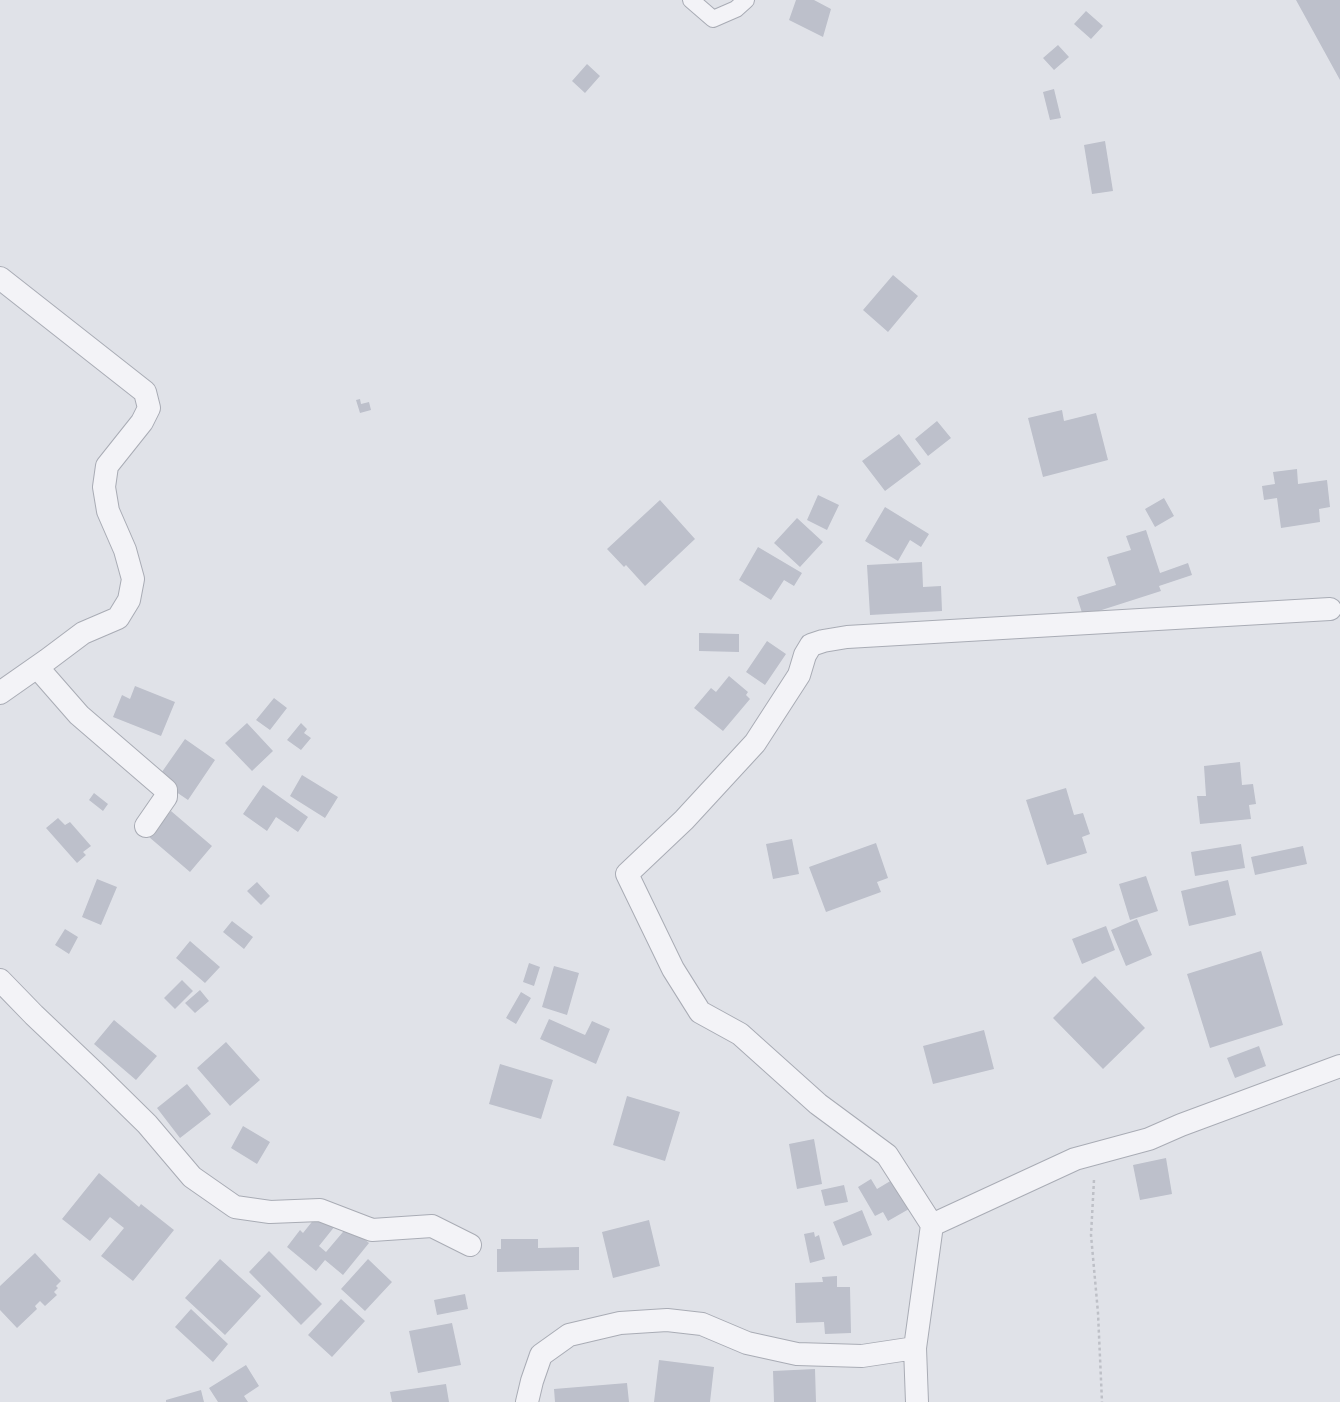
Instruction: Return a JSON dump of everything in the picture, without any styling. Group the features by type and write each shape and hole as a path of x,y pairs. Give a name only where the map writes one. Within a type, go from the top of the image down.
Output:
{"street":[{"path":"0,278 144,392 149,408 142,422 107,466 104,487 108,511 125,550 133,579 129,600 118,618 83,633 0,693"},
{"path":"917,1402 915,1348 932,1225 887,1155 818,1104 740,1034 700,1012 673,969 627,874 684,820 755,743 799,675 805,654 811,645 823,641 847,637 1330,609"},
{"path":"37,667 79,715 166,790 166,796 146,826"},
{"path":"0,980 34,1015 147,1124 192,1177 235,1207 270,1212 320,1210 372,1230 432,1226 470,1245"},
{"path":"932,1225 1075,1159 1149,1139 1180,1125 1340,1066"},
{"path":"527,1402 532,1381 541,1355 569,1335 620,1323 667,1320 702,1324 747,1342 797,1354 862,1356 915,1348"}],"lane":[{"path":"691,0 713,19 736,9 746,0"}],"path":[{"path":"1095,1154 1091,1235 1098,1314 1102,1402"}],"building":[{"path":"796,0 814,0 831,9 823,37 789,20"},
{"path":"1296,0 1340,0 1340,80"},
{"path":"1086,11 1103,26 1091,39 1074,24"},
{"path":"1058,45 1069,57 1054,70 1043,58"},
{"path":"587,64 600,76 585,93 572,81"},
{"path":"1054,89 1061,118 1050,120 1043,92"},
{"path":"1105,141 1113,191 1092,194 1084,145"},
{"path":"893,275 918,296 888,332 863,310"},
{"path":"360,399 361,404 369,402 371,410 360,413 356,400"},
{"path":"1062,410 1064,421 1096,413 1108,460 1043,477 1028,418"},
{"path":"937,421 951,438 928,456 915,439"},
{"path":"899,434 921,464 885,491 862,461"},
{"path":"1297,469 1298,484 1327,480 1330,507 1319,509 1320,522 1281,528 1277,498 1264,500 1262,486 1275,484 1273,472"},
{"path":"818,495 839,505 827,530 807,520"},
{"path":"1164,498 1174,516 1155,527 1145,509"},
{"path":"660,500 695,539 645,586 626,565 624,567 607,549"},
{"path":"885,507 929,534 921,547 910,540 898,561 865,541"},
{"path":"797,518 823,542 800,567 774,543"},
{"path":"1146,530 1160,573 1188,563 1192,575 1159,586 1161,591 1083,616 1077,597 1116,585 1107,557 1131,550 1126,536"},
{"path":"758,547 802,573 794,586 784,580 771,600 739,580"},
{"path":"922,562 923,587 941,586 942,611 870,615 867,565"},
{"path":"699,633 739,634 739,652 699,651"},
{"path":"767,641 786,654 765,685 746,672"},
{"path":"729,676 748,692 746,695 750,699 723,731 694,708 711,688 716,692"},
{"path":"135,686 175,702 161,736 113,717 122,695 130,699"},
{"path":"274,698 287,708 270,730 256,720"},
{"path":"247,723 273,751 252,771 225,743"},
{"path":"301,723 307,729 304,733 311,738 301,750 287,740"},
{"path":"185,739 215,760 188,800 157,779"},
{"path":"1240,762 1242,785 1253,784 1256,804 1249,805 1251,819 1200,824 1197,796 1206,796 1204,766"},
{"path":"302,775 338,797 325,818 290,796"},
{"path":"263,785 308,817 298,832 276,817 267,831 243,814"},
{"path":"1066,788 1074,815 1083,813 1090,834 1082,837 1087,853 1047,865 1026,800"},
{"path":"94,793 108,804 103,811 89,800"},
{"path":"171,811 212,846 190,872 149,837"},
{"path":"58,818 65,825 70,822 91,846 83,852 86,855 77,863 46,828"},
{"path":"792,839 799,874 773,879 766,844"},
{"path":"876,843 888,878 877,882 881,892 826,912 809,867"},
{"path":"1241,844 1245,868 1195,876 1191,852"},
{"path":"1303,846 1307,864 1255,875 1251,857"},
{"path":"1146,876 1158,911 1130,920 1119,884"},
{"path":"97,879 117,887 101,925 82,917"},
{"path":"1228,880 1236,915 1189,926 1181,891"},
{"path":"257,882 270,896 261,905 247,891"},
{"path":"1137,919 1152,955 1126,966 1111,930"},
{"path":"232,921 253,937 244,949 223,932"},
{"path":"1106,926 1115,950 1082,964 1072,939"},
{"path":"65,929 78,937 69,954 55,945"},
{"path":"190,941 220,967 205,983 176,958"},
{"path":"1261,951 1283,1025 1210,1048 1187,974"},
{"path":"529,963 540,967 534,986 523,982"},
{"path":"554,966 579,973 567,1015 542,1007"},
{"path":"1095,976 1145,1028 1103,1069 1053,1018"},
{"path":"182,980 193,991 175,1009 164,998"},
{"path":"200,990 209,1001 195,1013 185,1003"},
{"path":"521,992 531,998 516,1024 506,1018"},
{"path":"549,1019 585,1035 592,1021 610,1029 596,1064 540,1039"},
{"path":"114,1020 157,1056 136,1080 94,1044"},
{"path":"984,1030 994,1069 933,1084 923,1046"},
{"path":"226,1042 260,1080 230,1106 197,1068"},
{"path":"1259,1046 1266,1066 1235,1078 1227,1058"},
{"path":"500,1064 553,1080 541,1119 489,1104"},
{"path":"187,1084 211,1114 180,1138 157,1108"},
{"path":"627,1096 680,1112 665,1161 613,1145"},
{"path":"243,1126 270,1142 257,1164 231,1148"},
{"path":"814,1139 822,1184 797,1189 789,1144"},
{"path":"1166,1158 1172,1194 1140,1200 1133,1165"},
{"path":"99,1173 139,1207 141,1204 174,1230 133,1281 101,1256 124,1228 110,1217 90,1241 62,1219"},
{"path":"871,1179 877,1189 892,1180 909,1209 888,1221 883,1212 875,1216 858,1187"},
{"path":"844,1185 848,1202 825,1206 821,1190"},
{"path":"862,1210 872,1235 843,1246 833,1222"},
{"path":"319,1213 335,1226 319,1246 326,1252 348,1226 369,1243 343,1275 325,1260 316,1271 287,1247 300,1230 303,1233"},
{"path":"649,1220 660,1266 613,1278 602,1232"},
{"path":"814,1232 815,1237 819,1235 825,1259 810,1263 804,1234"},
{"path":"501,1239 538,1239 538,1248 579,1247 579,1270 497,1272 497,1249 501,1249"},
{"path":"269,1251 322,1304 301,1325 249,1272"},
{"path":"35,1253 61,1281 56,1286 58,1288 54,1292 57,1295 45,1306 40,1301 35,1306 37,1309 17,1328 0,1310 0,1286"},
{"path":"220,1259 261,1296 225,1335 185,1298"},
{"path":"368,1259 392,1282 365,1311 341,1289"},
{"path":"837,1276 837,1287 850,1287 851,1333 825,1334 824,1322 796,1323 795,1283 823,1282 822,1277"},
{"path":"465,1294 468,1309 437,1315 434,1300"},
{"path":"341,1299 365,1321 332,1357 308,1335"},
{"path":"191,1309 228,1344 213,1362 175,1327"},
{"path":"452,1323 461,1365 418,1373 409,1331"},
{"path":"659,1360 714,1367 710,1402 654,1402"},
{"path":"246,1365 259,1386 244,1396 248,1402 218,1402 209,1388"},
{"path":"815,1369 816,1402 774,1402 773,1371"},
{"path":"627,1383 629,1402 555,1402 554,1389"},
{"path":"446,1384 449,1402 392,1402 390,1392"},
{"path":"201,1390 204,1402 166,1402 166,1400"}]}
